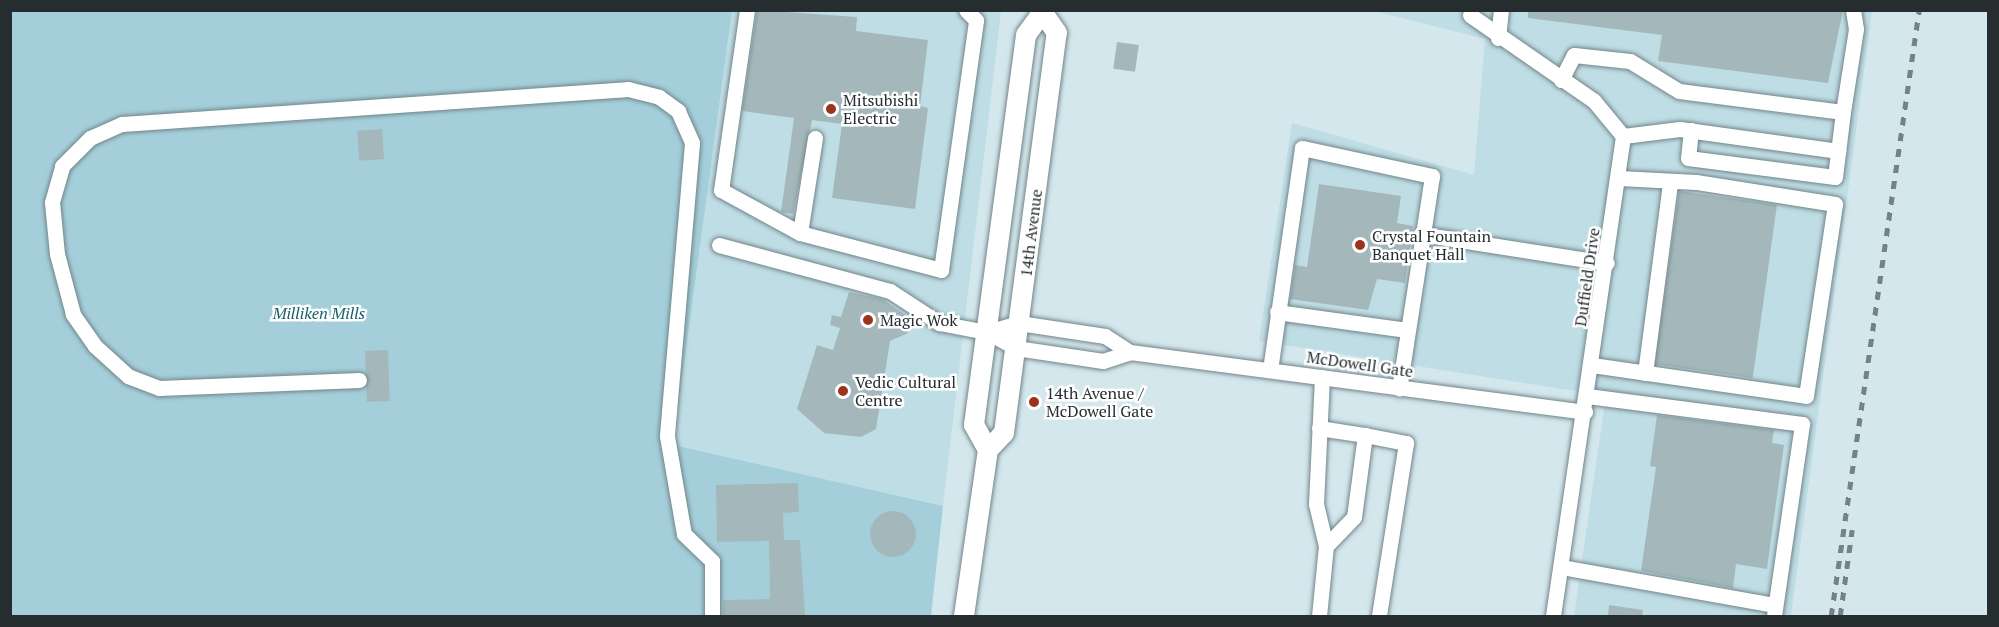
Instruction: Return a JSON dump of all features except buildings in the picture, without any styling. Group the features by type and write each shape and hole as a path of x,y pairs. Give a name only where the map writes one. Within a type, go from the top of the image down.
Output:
{"main road":[{"name":"14th Avenue","path":"964,616 988,450 1004,434 1016,348 1057,33 1044,12 1026,35 974,426 988,450"}],"street":[{"path":"747,10 721,190 800,233 941,270 976,20 966,10"},
{"path":"1498,38 1501,10"},
{"path":"1691,130 1688,158 1835,177 1856,29 1853,10"},
{"path":"1470,15 1498,38 1594,101 1623,136 1691,130 1838,151"},
{"path":"1562,80 1575,55 1630,61 1679,91 1843,112"},
{"path":"359,380 159,388 128,376 95,346 73,314 57,254 52,202 62,166 90,138 122,124 628,89 659,97 678,111 692,143 668,436 684,534 712,561 712,616"},
{"name":"Duffield Drive","path":"1553,616 1607,263 1623,136"},
{"path":"800,233 815,138"},
{"path":"1270,370 1302,148 1432,176 1421,234 1399,388"},
{"path":"1592,365 1806,396 1835,204 1696,182 1670,184 1619,178"},
{"path":"1645,373 1670,184"},
{"path":"1421,234 1607,263"},
{"path":"719,245 890,291 939,323 987,332 1019,323"},
{"path":"1277,312 1407,330"},
{"name":"McDowell Gate","path":"1019,323 1105,336 1130,352 1585,412"},
{"name":"McDowell Gate","path":"987,332 1016,348 1103,361 1130,352"},
{"path":"1319,616 1326,546 1316,504 1322,377"},
{"path":"1561,567 1774,611 1802,424 1587,396"},
{"path":"1319,428 1406,443 1379,616"},
{"path":"1326,546 1354,517 1365,435"}],"shaded area":[{"path":"732,11 1001,11 943,506 673,445"},
{"path":"1374,11 1872,11 1791,616 1574,616 1606,396 1259,341 1292,123 1474,175 1485,39"}],"green space":[{"name":"Milliken Mills","path":"10,11 732,11 673,445 943,506 931,616 11,616"}],"railway":[{"path":"1831,616 1919,10"},
{"path":"1840,616 1852,530"}],"place":[{"name":"Mitsubishi Electric","path":"831,109"},
{"name":"Crystal Fountain Banquet Hall","path":"1360,245"},
{"name":"Magic Wok","path":"868,320"},
{"name":"Vedic Cultural Centre","path":"843,391"},
{"name":"14th Avenue / McDowell Gate","path":"1034,402"}]}
